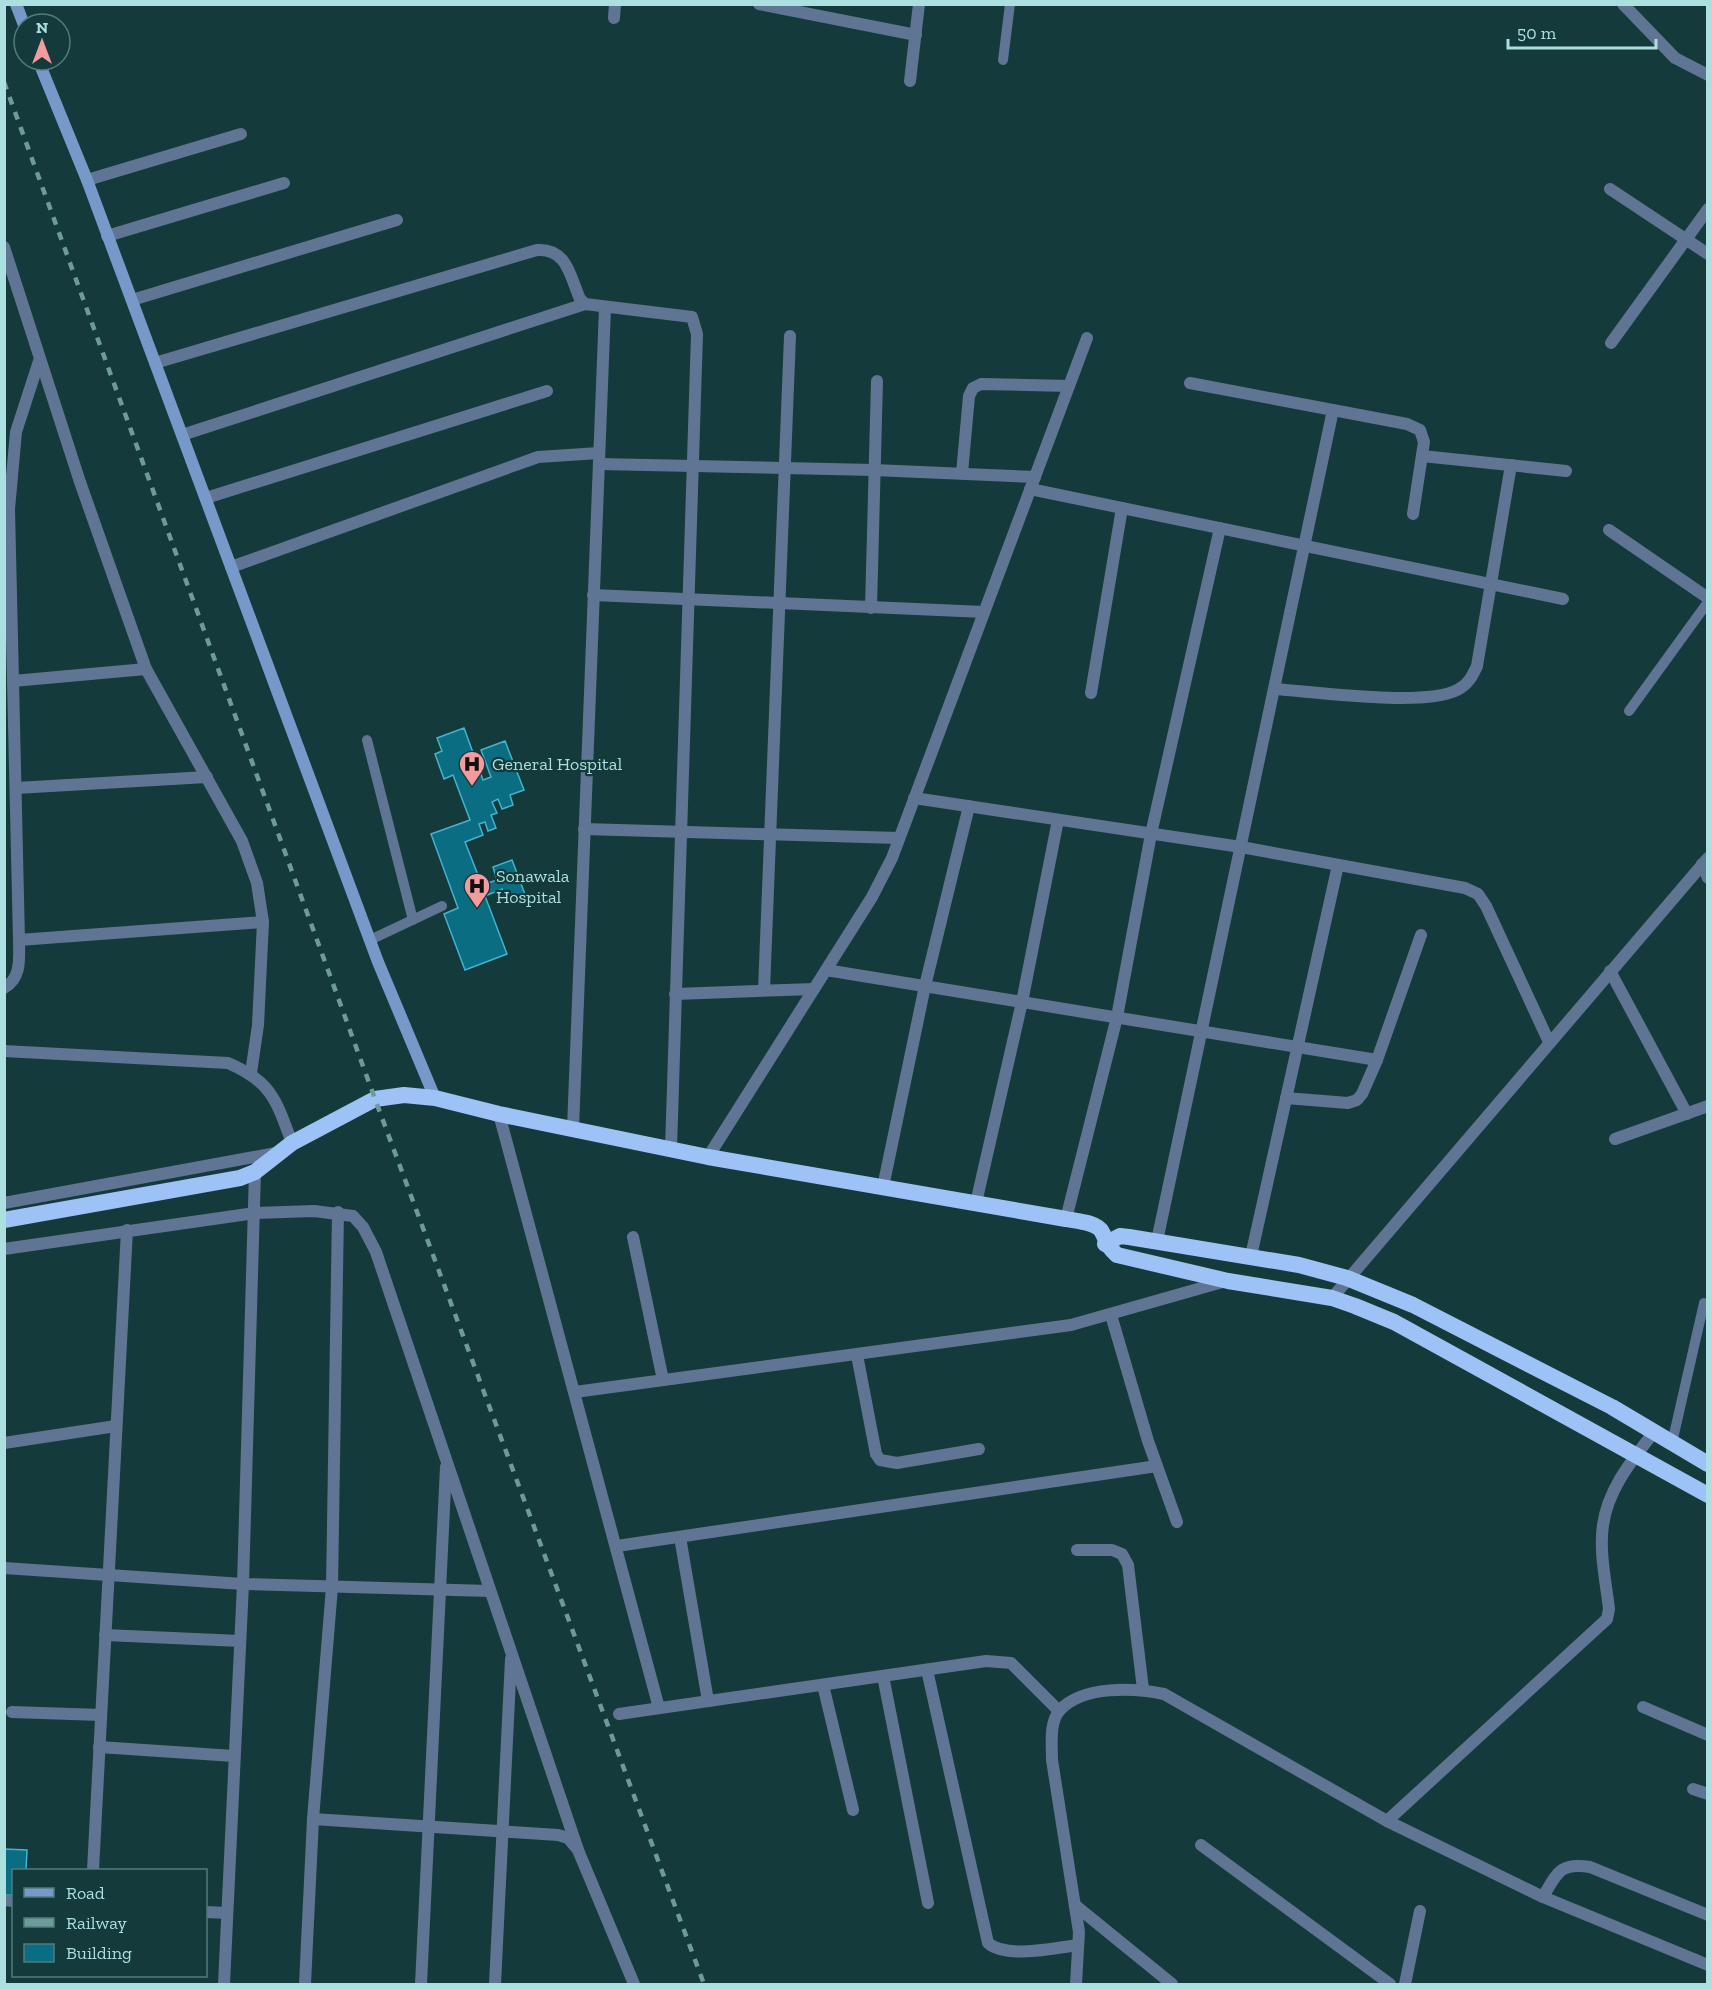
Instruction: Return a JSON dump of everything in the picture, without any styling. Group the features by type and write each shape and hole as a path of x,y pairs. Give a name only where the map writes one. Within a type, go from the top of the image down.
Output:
{"highway":[{"path":"4,1220 240,1178 255,1172 276,1153 292,1143 375,1099 404,1095 435,1098 499,1114 708,1157 1066,1219 1095,1226 1101,1230 1105,1244 1118,1255 1228,1281 1332,1298 1394,1322 1707,1495"},
{"path":"1105,1244 1120,1236 1157,1241 1299,1265 1347,1278 1413,1305 1612,1407 1707,1464"}],"main road":[{"path":"43,72 87,180 370,940 435,1098"}],"street":[{"path":"614,18 615,4"},
{"path":"759,4 820,10 916,35"},
{"path":"910,81 919,4"},
{"path":"1623,4 1675,58 1707,75"},
{"path":"87,180 241,134"},
{"path":"107,236 284,183"},
{"path":"1611,189 1707,254"},
{"path":"1611,343 1707,209"},
{"path":"132,300 397,220"},
{"path":"4,247 80,482 146,669 242,841 257,883 263,922 258,1025 250,1073"},
{"path":"155,363 537,250 554,251 561,256 580,299 585,304"},
{"path":"182,435 585,304 692,318 697,334 671,1149"},
{"path":"573,1129 605,308"},
{"path":"764,990 790,336"},
{"path":"708,1157 872,897 899,838 1087,338"},
{"path":"4,988 13,984 18,972 19,940 9,508 11,468 16,432 40,360"},
{"path":"870,608 877,381"},
{"path":"1190,383 1407,424 1420,430 1424,442 1413,514"},
{"path":"962,473 969,396 973,388 981,384 1069,386"},
{"path":"206,498 547,391"},
{"path":"1157,1241 1333,410"},
{"path":"1422,456 1566,471"},
{"path":"231,567 538,457 693,466 874,470 1035,477"},
{"path":"1275,690 1414,698 1439,696 1458,690 1472,678 1477,666 1511,465"},
{"path":"1030,489 1563,599"},
{"path":"1091,693 1122,508"},
{"path":"1066,1219 1117,1017 1151,834 1220,528"},
{"path":"1609,530 1707,600"},
{"path":"593,595 984,612"},
{"path":"13,681 146,669"},
{"path":"16,788 207,777"},
{"path":"914,798 1241,848 1465,888 1478,894 1549,1042"},
{"path":"883,1187 925,986 969,806"},
{"path":"976,1203 1022,1002 1058,820"},
{"path":"584,830 899,838"},
{"path":"1705,861 1707,878"},
{"path":"1332,1298 1705,861"},
{"path":"1251,1256 1338,865"},
{"path":"19,940 263,922"},
{"path":"1286,1098 1348,1103 1356,1101 1377,1060 1421,935"},
{"path":"826,970 1377,1060"},
{"path":"1610,971 1686,1114"},
{"path":"675,994 814,989"},
{"path":"4,1051 228,1063 250,1073 263,1083 277,1103 292,1143"},
{"path":"1615,1139 1707,1106"},
{"path":"499,1114 659,1708"},
{"path":"4,1203 276,1153"},
{"path":"224,1984 243,1584 255,1172"},
{"path":"305,1984 313,1819 332,1587 338,1212"},
{"path":"4,1249 255,1213 338,1212 353,1216 363,1227 376,1252 578,1850 634,1984"},
{"path":"93,1869 127,1230"},
{"path":"633,1237 663,1380"},
{"path":"575,1392 1071,1325 1228,1281"},
{"path":"1111,1315 1157,1466 1177,1522"},
{"path":"857,1354 876,1454 880,1460 897,1463 979,1449"},
{"path":"4,1443 116,1426"},
{"path":"1387,1821 1581,1646 1607,1619 1609,1609 1602,1527 1607,1505 1636,1454 1654,1432"},
{"path":"421,1984 446,1460"},
{"path":"616,1546 1157,1466"},
{"path":"680,1537 708,1701"},
{"path":"1077,1550 1112,1550 1122,1554 1128,1565 1143,1689"},
{"path":"4,1568 243,1584 490,1591"},
{"path":"105,1635 240,1641"},
{"path":"495,1984 511,1652"},
{"path":"619,1714 986,1661 1011,1663 1059,1711"},
{"path":"927,1670 988,1944 995,1950 1008,1952 1078,1946"},
{"path":"883,1676 928,1902"},
{"path":"823,1685 853,1810"},
{"path":"1076,1984 1078,1946 1076,1906 1052,1760 1052,1732 1059,1711 1070,1702 1113,1689 1143,1689 1164,1694 1387,1821 1543,1897 1707,1965"},
{"path":"1642,1707 1707,1735"},
{"path":"12,1712 101,1715"},
{"path":"99,1746 234,1756"},
{"path":"1693,1789 1707,1794"},
{"path":"313,1819 558,1835 568,1838 578,1850"},
{"path":"1202,1845 1390,1984"},
{"path":"1543,1897 1557,1873 1573,1864 1590,1867 1707,1915"},
{"path":"1076,1906 1172,1984"},
{"path":"1405,1984 1420,1911"},
{"path":"207,1912 227,1913"}],"lane":[{"path":"1003,60 1010,4"},
{"path":"1629,711 1707,600"},
{"path":"368,740 413,920"},
{"path":"370,940 442,906"},
{"path":"1672,1443 1704,1303"}],"building":[{"path":"464,728 483,780 491,777 481,750 505,741 524,790 510,795 513,805 502,809 498,799 492,802 497,813 491,815 496,828 488,831 485,822 479,824 483,835 465,842 482,885 497,880 493,867 512,860 526,897 507,904 502,889 485,896 507,954 465,970 444,914 458,908 431,834 470,820 453,775 444,779 435,754 442,751 437,738"},
{"path":"4,1849 27,1850 26,1869 12,1869 12,1895 4,1895"}],"railway":[{"path":"4,82 375,1099 704,1984"}],"place":[{"name":"General Hospital","path":"472,787"},
{"name":"Sonawala Hospital","path":"477,909"}]}
